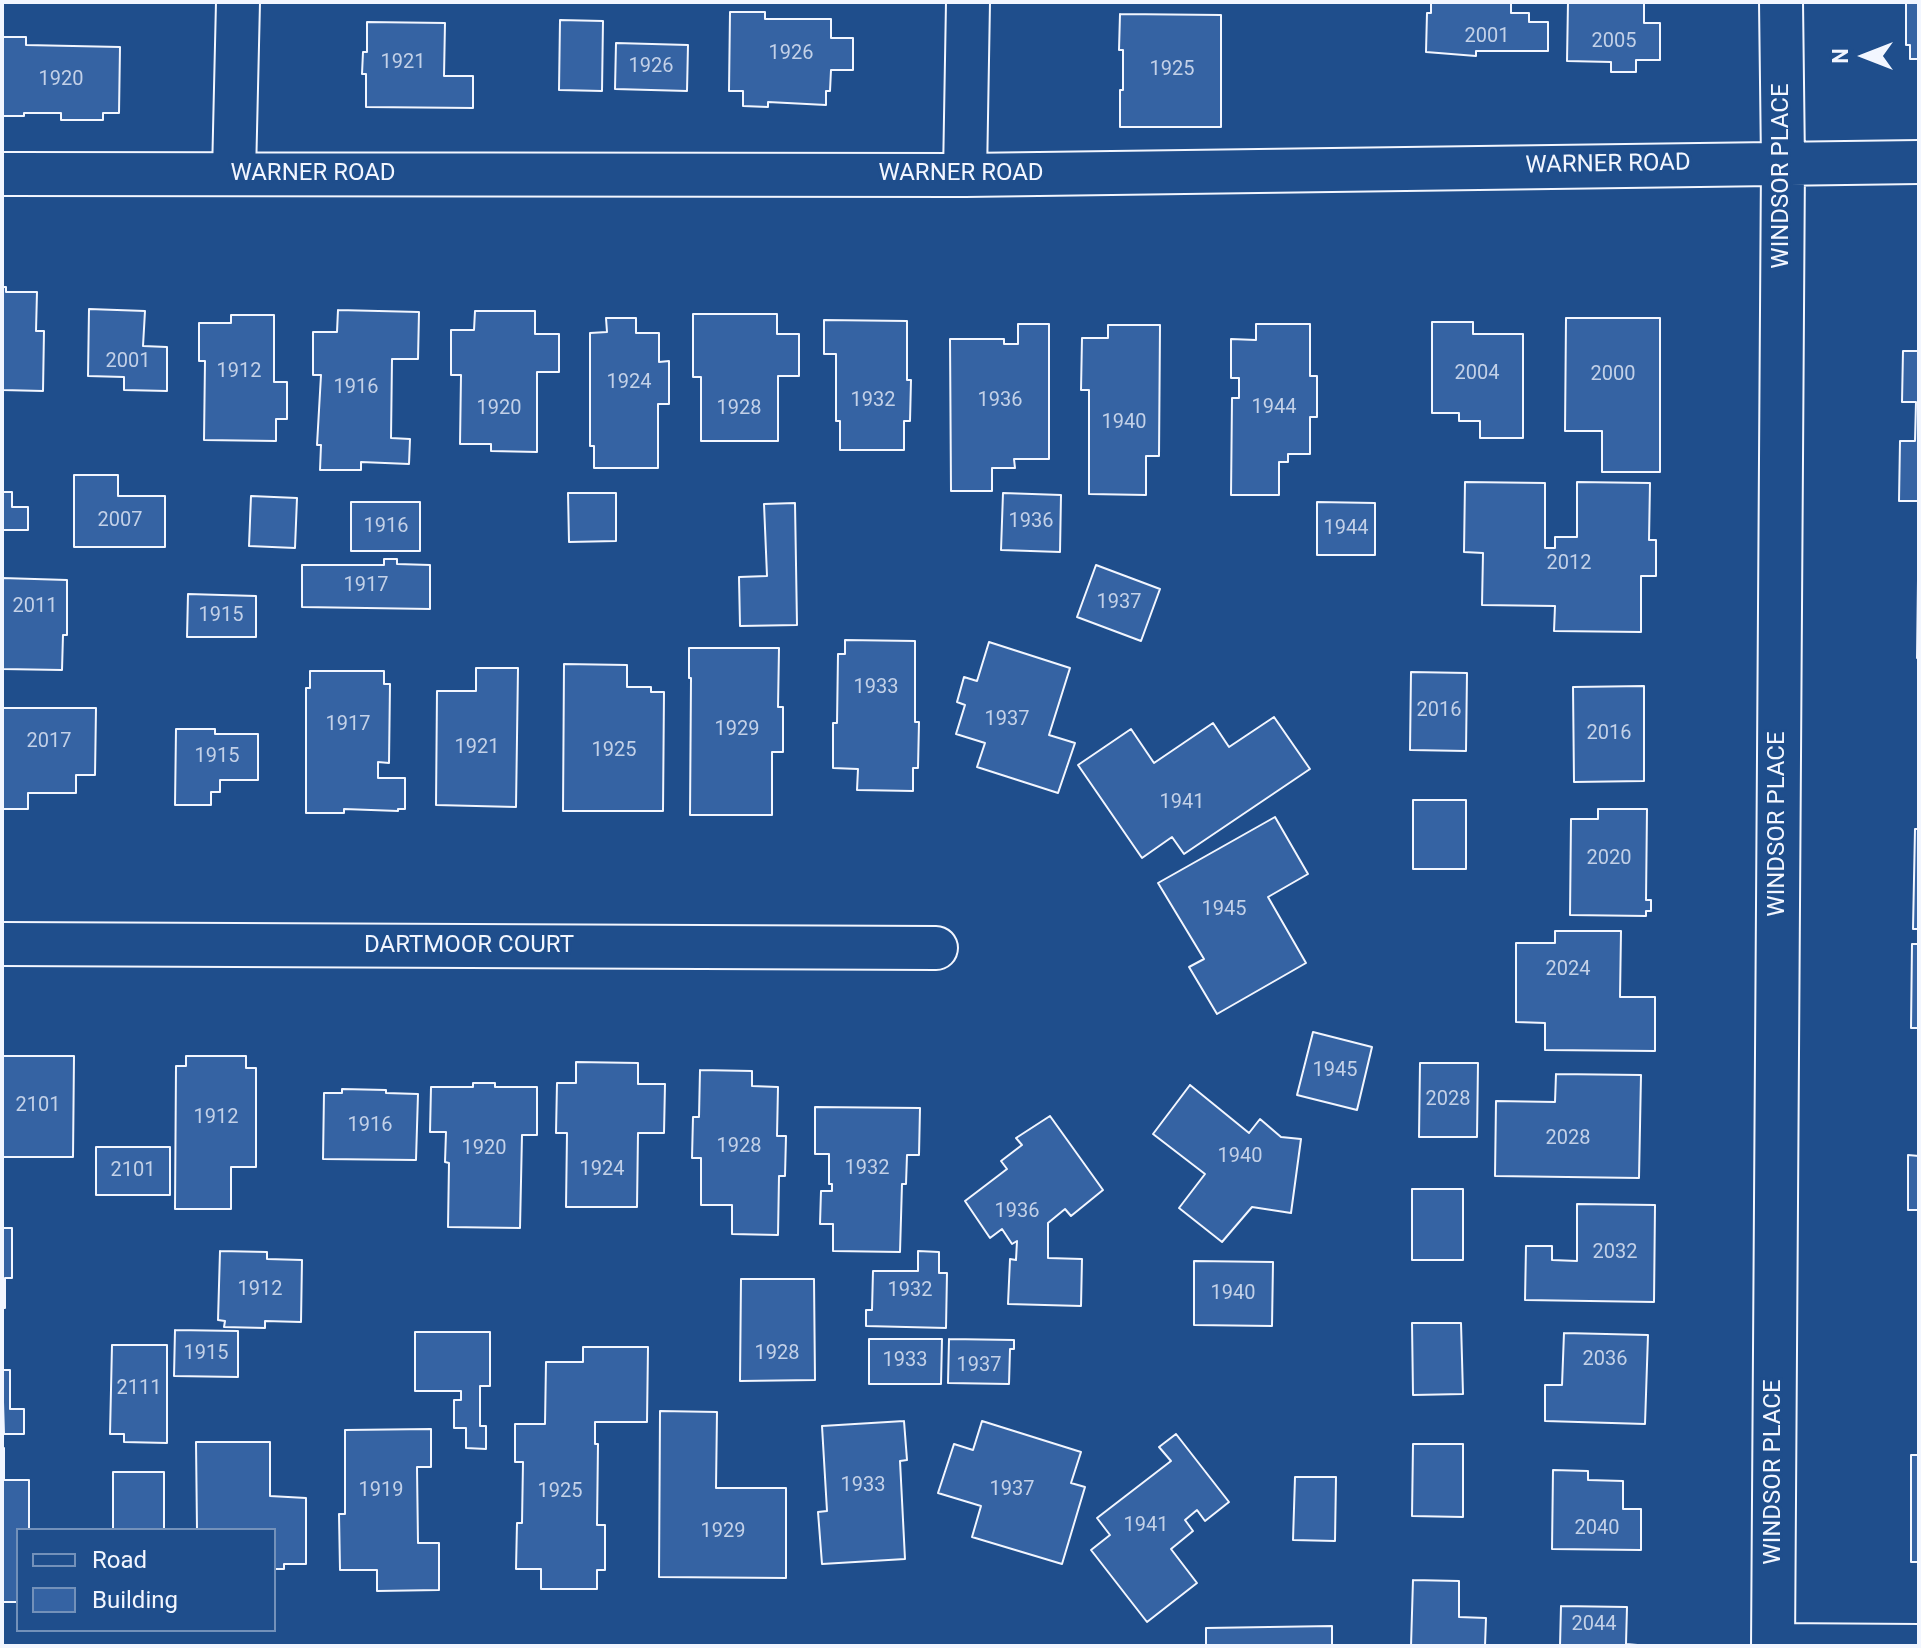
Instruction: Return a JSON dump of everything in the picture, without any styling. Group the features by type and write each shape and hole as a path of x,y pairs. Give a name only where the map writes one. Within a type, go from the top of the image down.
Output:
{"street":[{"path":"234,174 238,2"},
{"path":"965,175 968,2"},
{"name":"WINDSOR PLACE","path":"1773,1645 1783,162 1781,2"},
{"name":"WARNER ROAD","path":"2,174 965,175 1919,162"},
{"name":"DARTMOOR COURT","path":"2,944 936,948"},
{"path":"1773,1645 1919,1646"}],"building":[{"path":"1431,2 1518,2 1511,3 1511,13 1529,13 1529,22 1548,22 1548,51 1476,51 1476,56 1426,52 1427,13 1431,13"},
{"path":"1568,2 1644,2 1644,23 1660,23 1660,60 1636,60 1636,72 1611,72 1611,62 1567,61"},
{"path":"1906,2 1919,2 1919,59 1910,59 1910,45 1906,45"},
{"path":"730,12 765,12 765,19 831,19 831,38 853,38 853,70 831,70 826,105 768,102 768,107 743,106 743,91 729,91"},
{"path":"1120,14 1221,15 1221,127 1120,127 1123,50 1119,50"},
{"path":"560,20 603,21 602,91 559,90"},
{"path":"367,22 445,23 444,76 473,76 473,108 366,107 366,74 362,74 363,52 367,52"},
{"path":"2,37 26,37 26,45 120,47 119,113 103,113 103,120 61,120 61,113 2,116"},
{"path":"616,43 688,45 687,91 615,89"},
{"path":"2,287 6,287 6,292 37,292 36,331 44,331 43,391 2,390"},
{"path":"89,309 145,311 143,346 167,347 167,391 124,390 124,377 88,376"},
{"path":"338,310 419,312 418,359 392,359 391,438 410,439 409,464 361,462 361,470 320,470 321,445 317,445 321,375 313,375 313,332 337,332"},
{"path":"475,311 535,311 535,334 559,334 559,372 537,372 537,452 491,451 491,444 460,444 461,375 451,375 451,330 474,330"},
{"path":"693,314 777,314 777,334 799,334 799,376 778,376 778,441 701,441 701,377 693,377"},
{"path":"231,315 274,315 274,382 287,382 287,419 276,419 276,441 204,440 205,361 199,361 199,323 231,323"},
{"path":"606,318 636,318 636,333 659,333 659,362 669,361 669,404 658,404 658,468 594,468 594,446 590,446 590,333 607,332"},
{"path":"1566,318 1660,318 1660,472 1602,472 1602,431 1565,431"},
{"path":"824,320 907,321 907,380 911,380 910,421 904,421 904,450 840,450 840,421 836,421 836,354 824,354"},
{"path":"1432,322 1473,322 1473,334 1523,334 1523,438 1480,438 1480,421 1459,421 1459,413 1432,413"},
{"path":"1018,324 1049,324 1049,459 1014,459 1015,468 992,468 992,491 951,491 950,339 1004,339 1004,344 1018,344"},
{"path":"1256,324 1310,324 1310,376 1317,376 1317,417 1310,417 1310,454 1288,454 1288,462 1279,462 1279,495 1231,495 1232,398 1239,398 1239,378 1231,378 1231,339 1256,340"},
{"path":"1108,325 1160,325 1159,456 1146,456 1146,495 1089,494 1089,390 1081,390 1082,338 1108,338"},
{"path":"1903,351 1919,351 1919,501 1899,501 1900,441 1915,441 1916,402 1902,402"},
{"path":"74,475 118,475 118,496 165,496 165,547 74,547"},
{"path":"1465,482 1545,483 1545,548 1555,548 1555,537 1577,537 1577,482 1650,483 1649,540 1656,540 1656,576 1641,576 1641,632 1554,631 1555,606 1482,605 1483,553 1464,552"},
{"path":"2,492 12,492 12,507 28,507 28,530 2,530"},
{"path":"568,493 616,493 616,541 569,542"},
{"path":"1003,493 1061,495 1060,552 1001,550"},
{"path":"251,496 297,498 295,548 249,546"},
{"path":"351,502 420,502 420,551 351,551"},
{"path":"1317,502 1375,503 1375,555 1317,555"},
{"path":"795,503 797,625 740,626 739,577 767,576 764,504"},
{"path":"384,559 397,559 397,564 430,565 430,609 302,607 302,565 384,565"},
{"path":"1096,565 1160,589 1141,641 1077,617"},
{"path":"2,578 67,580 67,635 63,635 62,670 2,669"},
{"path":"1918,580 1919,658 1917,658"},
{"path":"188,594 256,596 256,637 187,637"},
{"path":"845,640 915,641 915,722 919,722 918,768 913,768 913,791 857,790 858,769 833,768 838,654 845,654"},
{"path":"989,642 1070,668 1049,735 1075,743 1058,793 977,767 985,743 956,734 965,705 957,702 964,677 977,681"},
{"path":"689,648 779,648 778,707 783,707 783,752 772,752 772,815 690,815"},
{"path":"564,664 627,665 627,687 651,687 651,692 664,692 663,811 563,811"},
{"path":"476,668 518,668 516,807 436,805 437,691 476,691"},
{"path":"310,671 384,671 384,684 390,684 389,763 378,762 378,778 405,778 405,809 344,809 344,813 306,813 306,688 310,688"},
{"path":"1411,672 1467,673 1466,751 1410,750"},
{"path":"1644,686 1644,781 1574,782 1573,687"},
{"path":"2,708 96,708 95,775 76,775 76,793 28,793 28,809 2,809"},
{"path":"1274,717 1310,769 1184,854 1172,837 1142,858 1078,765 1131,729 1154,763 1213,723 1229,747"},
{"path":"176,729 215,729 215,734 258,734 258,780 220,780 220,792 211,792 211,805 175,805"},
{"path":"1413,800 1466,800 1466,869 1413,869"},
{"path":"1598,809 1647,809 1646,900 1651,900 1651,911 1646,911 1646,916 1570,915 1571,819 1598,819"},
{"path":"1275,817 1308,874 1268,897 1306,963 1217,1014 1189,967 1204,959 1158,883"},
{"path":"1915,829 1919,829 1919,929 1913,929"},
{"path":"1555,931 1621,931 1620,997 1655,997 1655,1051 1545,1050 1545,1023 1516,1022 1516,943 1555,943"},
{"path":"1912,944 1919,944 1919,1028 1911,1028"},
{"path":"1313,1032 1372,1047 1357,1110 1297,1095"},
{"path":"2,1056 74,1056 73,1157 2,1157"},
{"path":"186,1056 246,1056 246,1068 256,1068 256,1167 231,1167 231,1209 175,1209 176,1066 186,1066"},
{"path":"576,1062 638,1063 638,1084 665,1084 664,1133 638,1133 637,1207 566,1207 567,1133 556,1133 557,1083 576,1083"},
{"path":"1420,1063 1478,1063 1477,1137 1419,1137"},
{"path":"700,1070 752,1071 752,1086 778,1087 777,1136 786,1136 785,1176 779,1176 778,1235 732,1234 732,1205 701,1205 701,1158 692,1158 693,1117 699,1117"},
{"path":"1556,1074 1641,1075 1639,1178 1495,1176 1496,1101 1555,1102"},
{"path":"473,1083 495,1083 495,1087 537,1087 537,1135 522,1135 520,1228 448,1227 446,1132 430,1132 431,1087 473,1087"},
{"path":"1190,1085 1249,1133 1260,1119 1281,1137 1301,1139 1291,1213 1252,1207 1222,1242 1179,1208 1205,1174 1153,1134"},
{"path":"342,1089 418,1094 416,1160 323,1159 324,1093 342,1093"},
{"path":"815,1107 920,1108 919,1155 907,1155 906,1184 902,1184 900,1252 833,1251 833,1224 820,1224 821,1191 832,1191 832,1184 829,1184 829,1154 815,1154"},
{"path":"1050,1116 1103,1190 1071,1216 1065,1209 1048,1223 1048,1258 1082,1259 1081,1306 1008,1304 1010,1259 1016,1260 1017,1241 1012,1244 1002,1229 990,1238 965,1201 1007,1169 1001,1161 1022,1145 1016,1138"},
{"path":"96,1147 170,1147 170,1195 96,1195"},
{"path":"1908,1155 1919,1156 1919,1210 1908,1210"},
{"path":"1412,1189 1463,1189 1463,1260 1412,1260"},
{"path":"1577,1204 1655,1205 1654,1302 1525,1300 1526,1246 1552,1246 1552,1260 1577,1261"},
{"path":"2,1228 12,1228 12,1278 5,1278 5,1308 2,1308"},
{"path":"220,1251 267,1252 267,1259 302,1260 301,1322 265,1321 265,1328 224,1327 225,1321 218,1320"},
{"path":"918,1251 939,1252 939,1273 947,1273 946,1328 866,1326 866,1310 872,1310 873,1271 918,1271"},
{"path":"1194,1261 1273,1262 1272,1326 1194,1325"},
{"path":"741,1279 814,1279 815,1380 740,1381"},
{"path":"1412,1323 1461,1323 1463,1394 1413,1395"},
{"path":"175,1330 238,1331 238,1377 174,1376"},
{"path":"415,1332 490,1332 490,1386 480,1386 480,1426 486,1426 486,1449 466,1448 466,1428 454,1428 454,1400 461,1400 461,1391 415,1391"},
{"path":"1564,1333 1648,1335 1645,1424 1545,1421 1545,1385 1562,1385"},
{"path":"869,1339 942,1339 941,1384 869,1384"},
{"path":"949,1339 1014,1340 1014,1349 1010,1349 1009,1384 948,1383"},
{"path":"112,1345 167,1345 167,1443 124,1442 124,1434 110,1434"},
{"path":"583,1347 648,1347 647,1422 595,1422 595,1444 598,1444 597,1525 605,1525 605,1570 597,1570 597,1589 541,1589 541,1569 516,1569 517,1523 522,1523 523,1462 515,1462 515,1424 545,1424 546,1362 583,1362"},
{"path":"2,1370 10,1370 10,1409 24,1409 24,1434 4,1434"},
{"path":"660,1411 717,1412 716,1488 786,1488 786,1578 659,1577"},
{"path":"904,1421 907,1460 900,1461 905,1559 822,1564 818,1512 827,1511 822,1426"},
{"path":"982,1421 1081,1452 1071,1483 1085,1487 1062,1564 972,1537 981,1506 938,1493 954,1444 973,1450"},
{"path":"431,1429 431,1467 417,1467 418,1543 439,1543 439,1590 377,1591 377,1570 340,1570 339,1514 345,1514 345,1430"},
{"path":"1176,1434 1229,1502 1205,1521 1197,1510 1185,1520 1193,1531 1171,1549 1197,1583 1147,1622 1091,1550 1110,1535 1097,1518 1171,1461 1159,1447"},
{"path":"196,1442 270,1442 270,1496 306,1498 306,1564 284,1564 284,1569 276,1569 276,1528 197,1528"},
{"path":"1413,1444 1463,1444 1463,1517 1412,1516"},
{"path":"4,1448 4,1480 29,1480 29,1528 16,1528 16,1602 2,1602"},
{"path":"1911,1455 1919,1455 1919,1562 1911,1562"},
{"path":"1553,1470 1588,1471 1588,1480 1623,1481 1623,1509 1641,1509 1641,1550 1552,1549"},
{"path":"113,1472 164,1472 164,1528 113,1528"},
{"path":"1295,1477 1336,1477 1335,1541 1293,1540"},
{"path":"1413,1580 1459,1581 1459,1617 1486,1618 1485,1646 1411,1646"},
{"path":"1561,1606 1627,1607 1626,1644 1649,1646 1560,1646"},
{"path":"1332,1626 1332,1646 1206,1646 1206,1628"}]}
